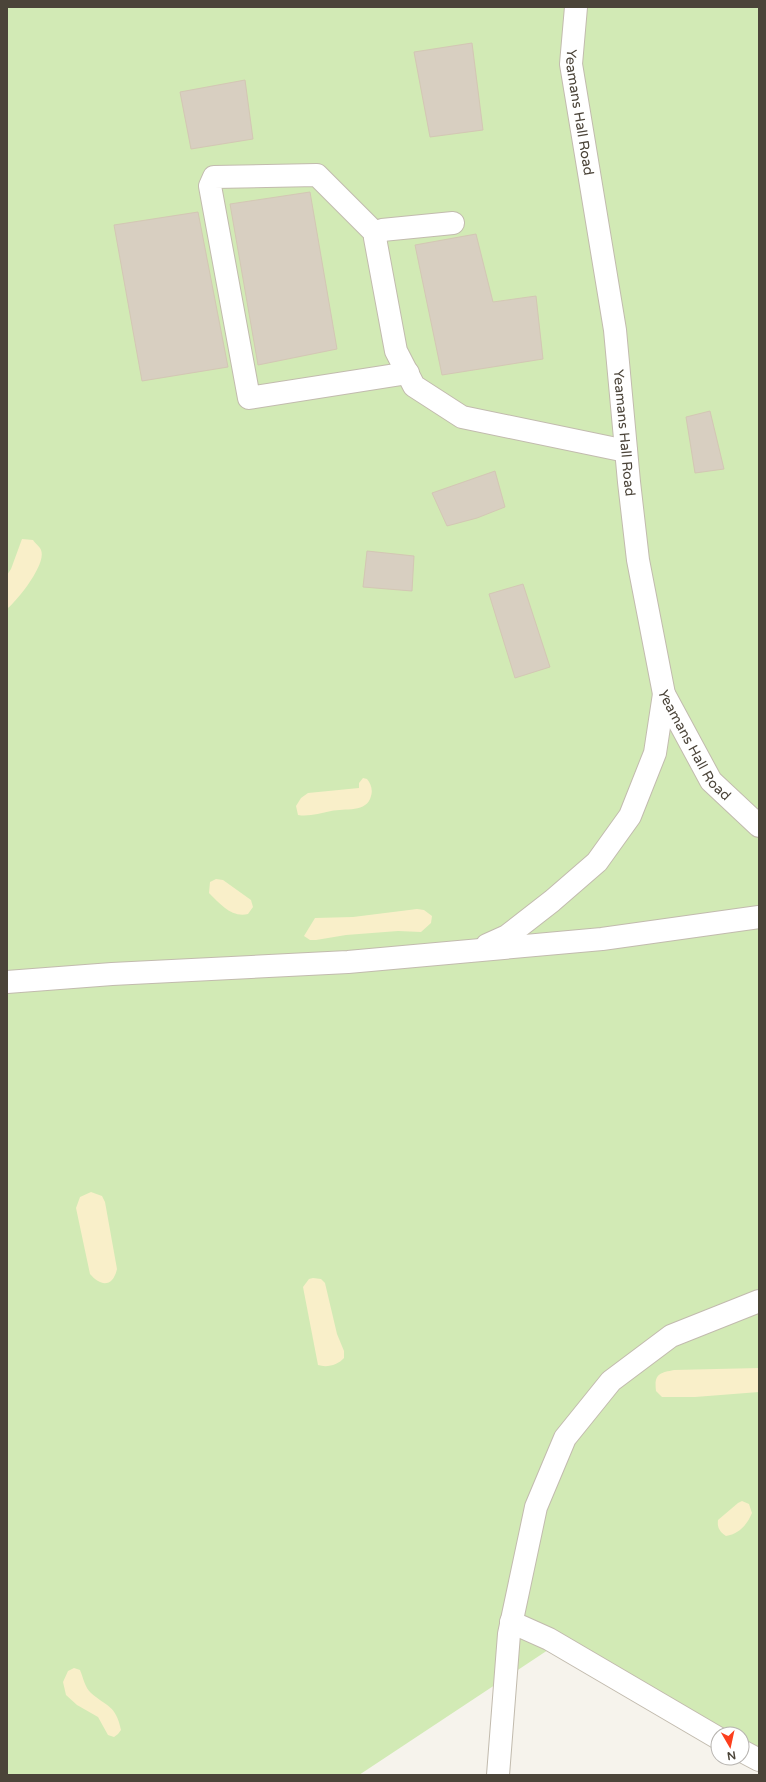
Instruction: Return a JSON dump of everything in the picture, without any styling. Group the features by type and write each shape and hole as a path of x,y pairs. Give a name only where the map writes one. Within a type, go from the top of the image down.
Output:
{"street":[{"name":"Yeamans Hall Road","path":"576,7 571,64 615,330 638,560 664,694 711,781 759,826"},
{"path":"377,235 317,175 214,177 210,186 249,398 408,373"},
{"path":"452,223 382,230 375,238 396,351 414,386 462,417 626,451"},
{"path":"475,951 507,936 552,901 597,862 630,816 655,753 664,694"},
{"path":"7,982 112,974 348,962 602,939 759,917"},
{"path":"498,1775 511,1622 536,1508 565,1438 611,1381 671,1336 759,1301"},
{"path":"511,1622 549,1639 710,1733"},
{"path":"750,1755 759,1760"}],"green space":[{"path":"7,7 759,7 759,1754 750,1749 750,1726 710,1727 557,1644 359,1775 7,1775"}],"sand":[{"path":"22,539 33,540 41,550 42,556 36,573 24,591 7,609 7,575 11,569"},
{"path":"363,778 367,779 372,789 372,794 369,801 365,805 355,809 337,810 310,815 298,815 296,806 301,798 308,793 359,788 359,783"},
{"path":"216,879 223,880 251,900 253,907 248,914 242,915 232,912 222,906 209,893 210,882"},
{"path":"417,909 424,910 432,916 431,923 421,932 398,931 346,935 316,940 310,940 304,936 315,918 353,917"},
{"path":"91,1192 102,1196 105,1202 117,1269 113,1279 106,1283 98,1281 90,1274 76,1208 80,1197"},
{"path":"309,1279 321,1279 325,1283 337,1334 344,1351 344,1358 342,1360 329,1366 318,1365 303,1287"},
{"path":"759,1368 759,1392 695,1397 662,1397 656,1391 657,1378 661,1373 669,1371"},
{"path":"742,1501 749,1504 752,1513 748,1521 739,1531 726,1536 719,1530 718,1520"},
{"path":"74,1668 80,1670 89,1691 114,1711 121,1730 114,1737 108,1735 98,1717 77,1705 66,1695 63,1682 68,1671"}],"building":[{"path":"472,43 483,130 430,137 414,52"},
{"path":"245,80 253,139 191,149 180,92"},
{"path":"310,192 337,349 258,365 230,204"},
{"path":"198,212 228,367 142,381 114,225"},
{"path":"476,234 493,302 536,296 543,359 442,375 415,245"},
{"path":"710,411 724,469 695,473 686,417"},
{"path":"495,471 505,507 477,518 447,526 432,493"},
{"path":"367,551 414,556 412,591 363,587"},
{"path":"523,584 550,667 515,678 489,594"}]}
